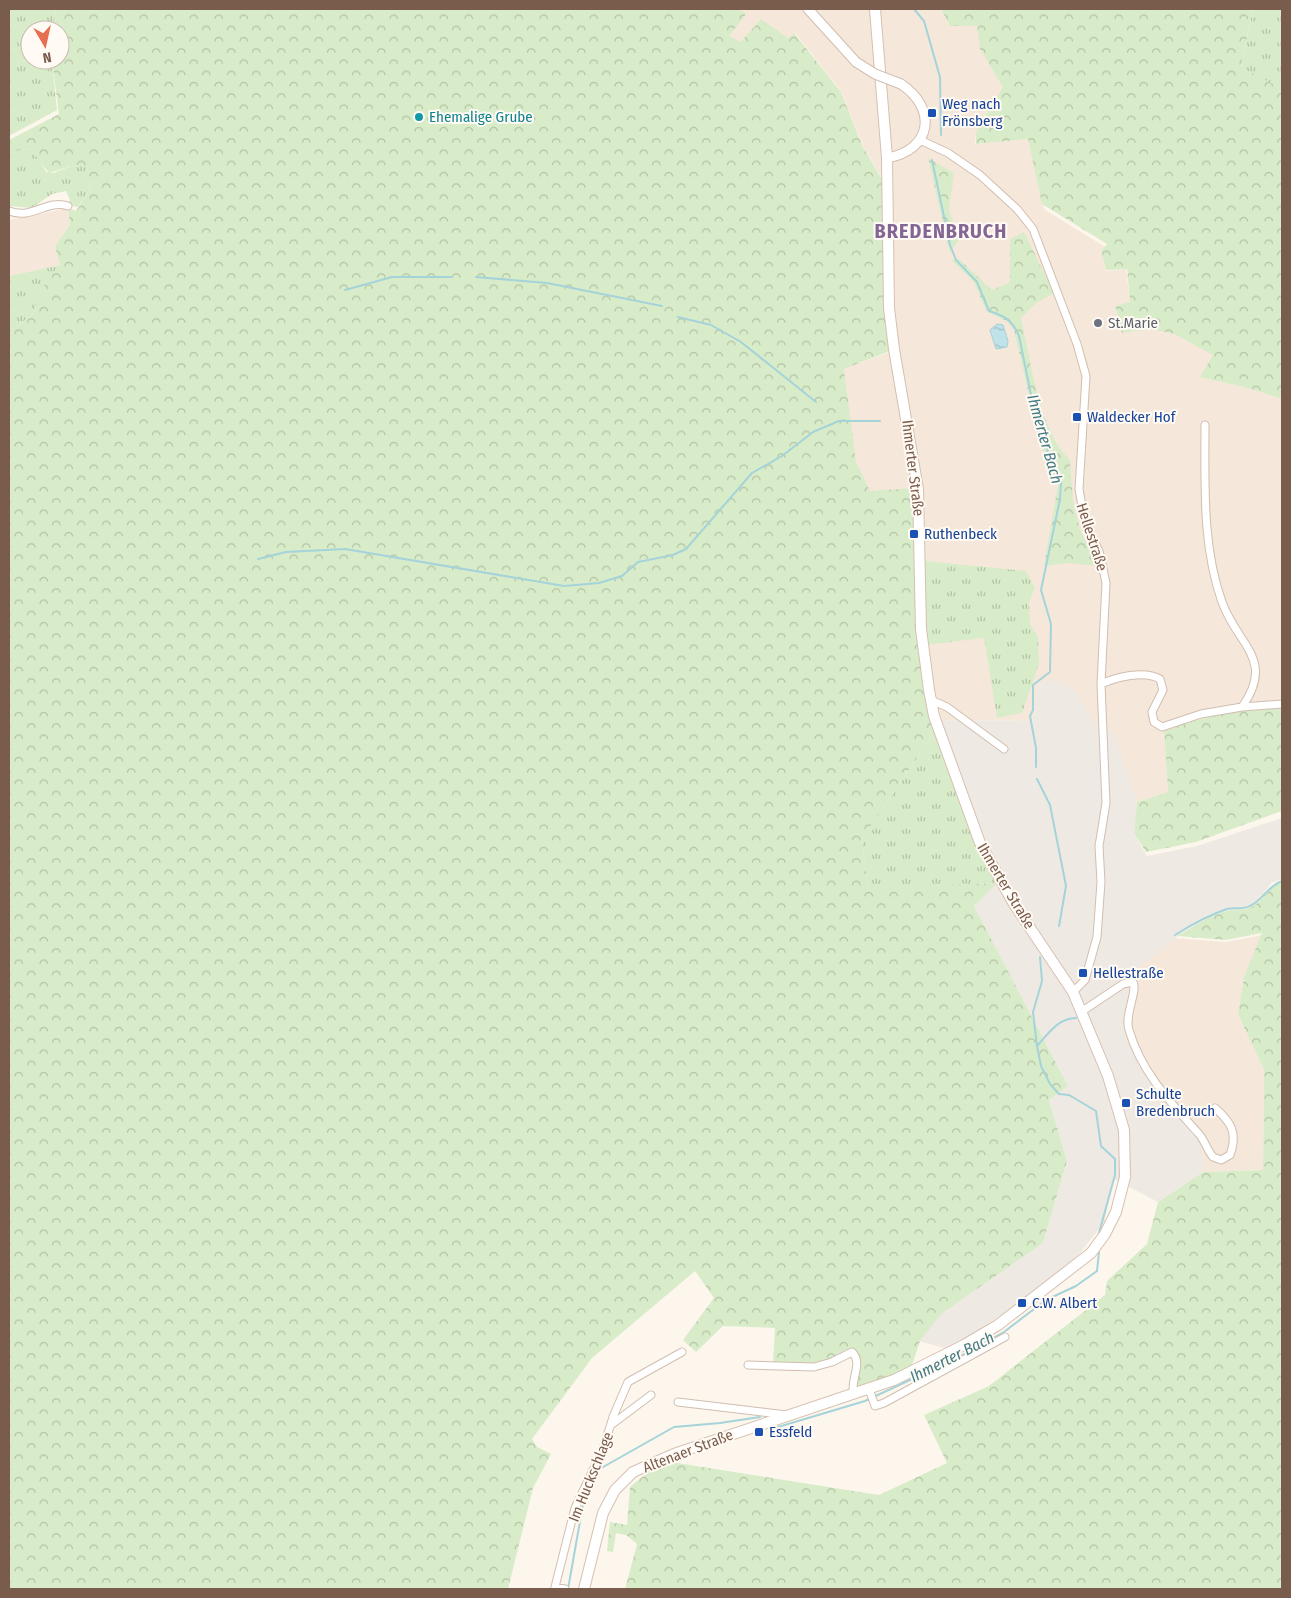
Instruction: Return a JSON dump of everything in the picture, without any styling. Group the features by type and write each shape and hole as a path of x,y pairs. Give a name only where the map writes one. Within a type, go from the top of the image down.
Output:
{"main road":[{"name":"Ihmerter Straße","path":"752,1428 869,1389 911,1372 998,1326 1079,1264 1106,1234 1116,1212 1125,1176 1124,1130 1113,1088 1073,992 1014,904 984,851 961,792 931,700 921,629 918,489 894,349 889,308 887,158 874,9"},
{"name":"Altenaer Straße","path":"584,1589 603,1513 620,1483 633,1472 649,1464 752,1428"}],"street":[{"path":"808,9 856,62 875,74 901,84 916,96 923,108 925,123 920,140 907,151 887,158"},
{"name":"Hellestraße","path":"920,140 948,153 980,175 1017,209 1030,225 1046,256 1078,344 1087,386 1079,463 1080,501 1085,522 1102,560 1106,583 1101,684 1106,803 1099,846 1100,909 1097,938 1088,975 1083,984 1073,992"},
{"path":"9,217 57,203 68,206"},
{"path":"9,211 21,215"},
{"path":"1205,425 1205,498 1215,577 1226,613 1251,654 1257,670 1253,689 1242,707"},
{"path":"1101,684 1127,676 1148,675 1160,678 1163,690 1152,712 1154,722 1162,726 1201,714 1242,707 1282,704"},
{"path":"931,700 947,707 1004,749"},
{"path":"1081,1012 1123,984 1133,982 1135,990 1128,1013 1128,1028 1152,1079 1199,1135 1213,1157 1224,1159 1231,1152 1234,1133 1230,1123 1215,1108"},
{"path":"869,1389 875,1406 884,1403 1005,1337"},
{"name":"Im Huckschlage","path":"564,1589 555,1588 575,1508 612,1425 613,1417 628,1382 682,1352"},
{"path":"748,1365 814,1367 832,1362 852,1352 857,1364 852,1384 854,1394"},
{"name":"Im Huckschlage","path":"612,1425 651,1395"},
{"path":"678,1402 793,1415"}],"shaded area":[{"path":"739,9 941,9 950,26 977,26 1003,88 976,132 975,144 1029,139 1044,209 1105,247 1101,251 1106,271 1126,269 1130,302 1115,307 1122,333 1150,329 1174,334 1214,355 1201,377 1249,388 1282,399 1282,700 1209,709 1183,718 1164,731 1168,792 1137,802 1113,731 1097,727 1075,691 1039,681 1032,721 938,720 926,666 923,488 870,492 855,462 844,369 895,350 888,188 863,146 841,91 795,33 788,38 741,42 728,36 745,14"},
{"path":"68,208 70,224 55,247 60,265 9,276 9,220"},
{"path":"1039,681 1061,681 1075,691 1097,727 1113,731 1137,802 1134,833 1147,856 1197,846 1282,818 1282,879 1271,883 1260,900 1247,907 1228,908 1194,923 1127,977 1131,994 1126,1017 1139,1054 1202,1140 1203,1172 1158,1202 1114,1179 1104,1223 1080,1253 1041,1290 948,1349 919,1341 941,1313 1043,1243 1067,1161 1049,1100 1068,1086 974,906 1000,879 986,850 938,720 1032,721"},
{"path":"1262,935 1244,977 1238,1014 1264,1070 1263,1170 1203,1172 1202,1140 1158,1086 1129,1028 1135,990 1127,977 1174,938 1226,942"}],"green space":[{"path":"9,9 56,9 54,20 20,20 20,70 53,70 57,110 9,136"},
{"path":"56,9 739,9 746,14 729,36 741,42 761,19 788,38 794,33 841,92 862,145 883,181 890,351 844,369 856,462 870,491 915,488 920,651 935,731 862,839 868,888 997,883 974,906 1068,1086 1049,1100 1067,1161 1043,1243 941,1314 920,1341 910,1371 855,1393 855,1353 814,1366 773,1362 775,1328 723,1326 696,1352 683,1340 714,1298 695,1271 592,1358 532,1439 537,1447 551,1454 533,1488 508,1589 9,1589 9,336 13,329 32,315 46,281 60,265 55,247 70,224 68,208 76,211 91,188 86,167 74,165 49,173 30,149 14,151 9,155 9,140 59,114 53,70 70,70 70,20 54,20"},
{"path":"941,9 1253,9 1241,67 1282,89 1282,399 1248,388 1200,377 1213,355 1174,334 1150,329 1122,333 1115,306 1130,302 1127,269 1106,270 1101,251 1107,244 1042,204 1028,139 976,144 976,132 1003,87 980,49 977,26 950,26"},
{"path":"1253,9 1282,9 1282,89 1241,68"},
{"path":"30,149 35,152 46,172 53,173 74,165 87,167 91,188 78,207 68,205 70,200 66,191 52,194 32,208 9,206 9,155 14,151"},
{"path":"928,158 954,173 949,209 959,240 950,253"},
{"path":"1024,232 1054,293 1036,303 1021,318 1032,373 1050,431 1059,447 1070,460 1073,501 1080,530 1098,566 1067,563 1044,566 1058,485 1049,468 1037,430 1014,330 1008,322 986,311 974,282 951,260 959,259 992,290 1010,282 1010,239"},
{"path":"60,265 46,282 32,315 13,329 9,336 9,276"},
{"path":"925,561 1026,571 1035,588 1029,602 1030,624 1038,637 1039,664 1022,713 997,718 984,638 925,645"},
{"path":"1282,708 1282,811 1196,842 1146,852 1134,833 1137,802 1168,792 1164,731 1193,721 1237,711"},
{"path":"935,731 997,883 868,889 862,839"},
{"path":"1282,882 1282,1589 625,1589 637,1544 626,1535 616,1533 613,1552 607,1551 610,1522 627,1525 630,1487 647,1473 671,1462 879,1495 947,1463 924,1415 989,1386 1105,1295 1107,1281 1147,1244 1158,1202 1203,1172 1263,1170 1264,1070 1238,1014 1244,977 1262,933 1226,940 1177,936 1216,914 1230,910 1247,909 1259,902 1273,887"}],"water":[{"path":"997,324 1003,325 1008,341 1007,347 996,349 990,330"}],"waterway":[{"name":"Ihmerter Bach","path":"914,9 924,21 940,77 941,135"},
{"name":"Ihmerter Bach","path":"932,160 950,245 956,260 977,282 989,311 1007,319 1014,326 1019,336 1038,429 1047,448 1050,466 1061,482 1060,499 1041,590 1051,624 1050,672 1033,685 1033,710 1030,716 1036,748 1036,767"},
{"path":"345,290 392,277 451,277"},
{"path":"476,277 547,283 662,306"},
{"path":"678,317 711,325 741,342 816,402"},
{"path":"258,559 286,552 345,549 564,586 599,583 622,576 638,562 673,555 686,549 752,473 782,456 813,432 839,421 880,421"},
{"name":"Ihmerter Bach","path":"1037,779 1050,805 1066,886 1059,926"},
{"path":"1175,935 1220,911 1250,906 1273,886 1282,881"},
{"name":"Ihmerter Bach","path":"1040,957 1042,981 1033,1012 1041,1066 1050,1084 1059,1094 1069,1095 1096,1111 1101,1146 1115,1159 1115,1175 1099,1233"},
{"path":"1037,1046 1059,1024 1076,1018"},
{"name":"Ihmerter Bach","path":"778,1427 865,1401 957,1358 1004,1332 1046,1300 1076,1286 1097,1271 1099,1252"},
{"name":"Ihmerter Bach","path":"596,1471 674,1427 760,1417"},
{"path":"568,1589 584,1499 591,1482"}],"place":[{"name":"Weg nach Frönsberg","path":"932,113"},
{"name":"Ehemalige Grube","path":"419,117"},
{"name":"St.Marie","path":"1098,323"},
{"name":"Waldecker Hof","path":"1077,417"},
{"name":"Ruthenbeck","path":"914,534"},
{"name":"Hellestraße","path":"1083,973"},
{"name":"Schulte Bredenbruch","path":"1126,1103"},
{"name":"C.W. Albert","path":"1022,1303"},
{"name":"Essfeld","path":"759,1432"}],"district":[{"name":"BREDENBRUCH","path":"941,231"}]}
